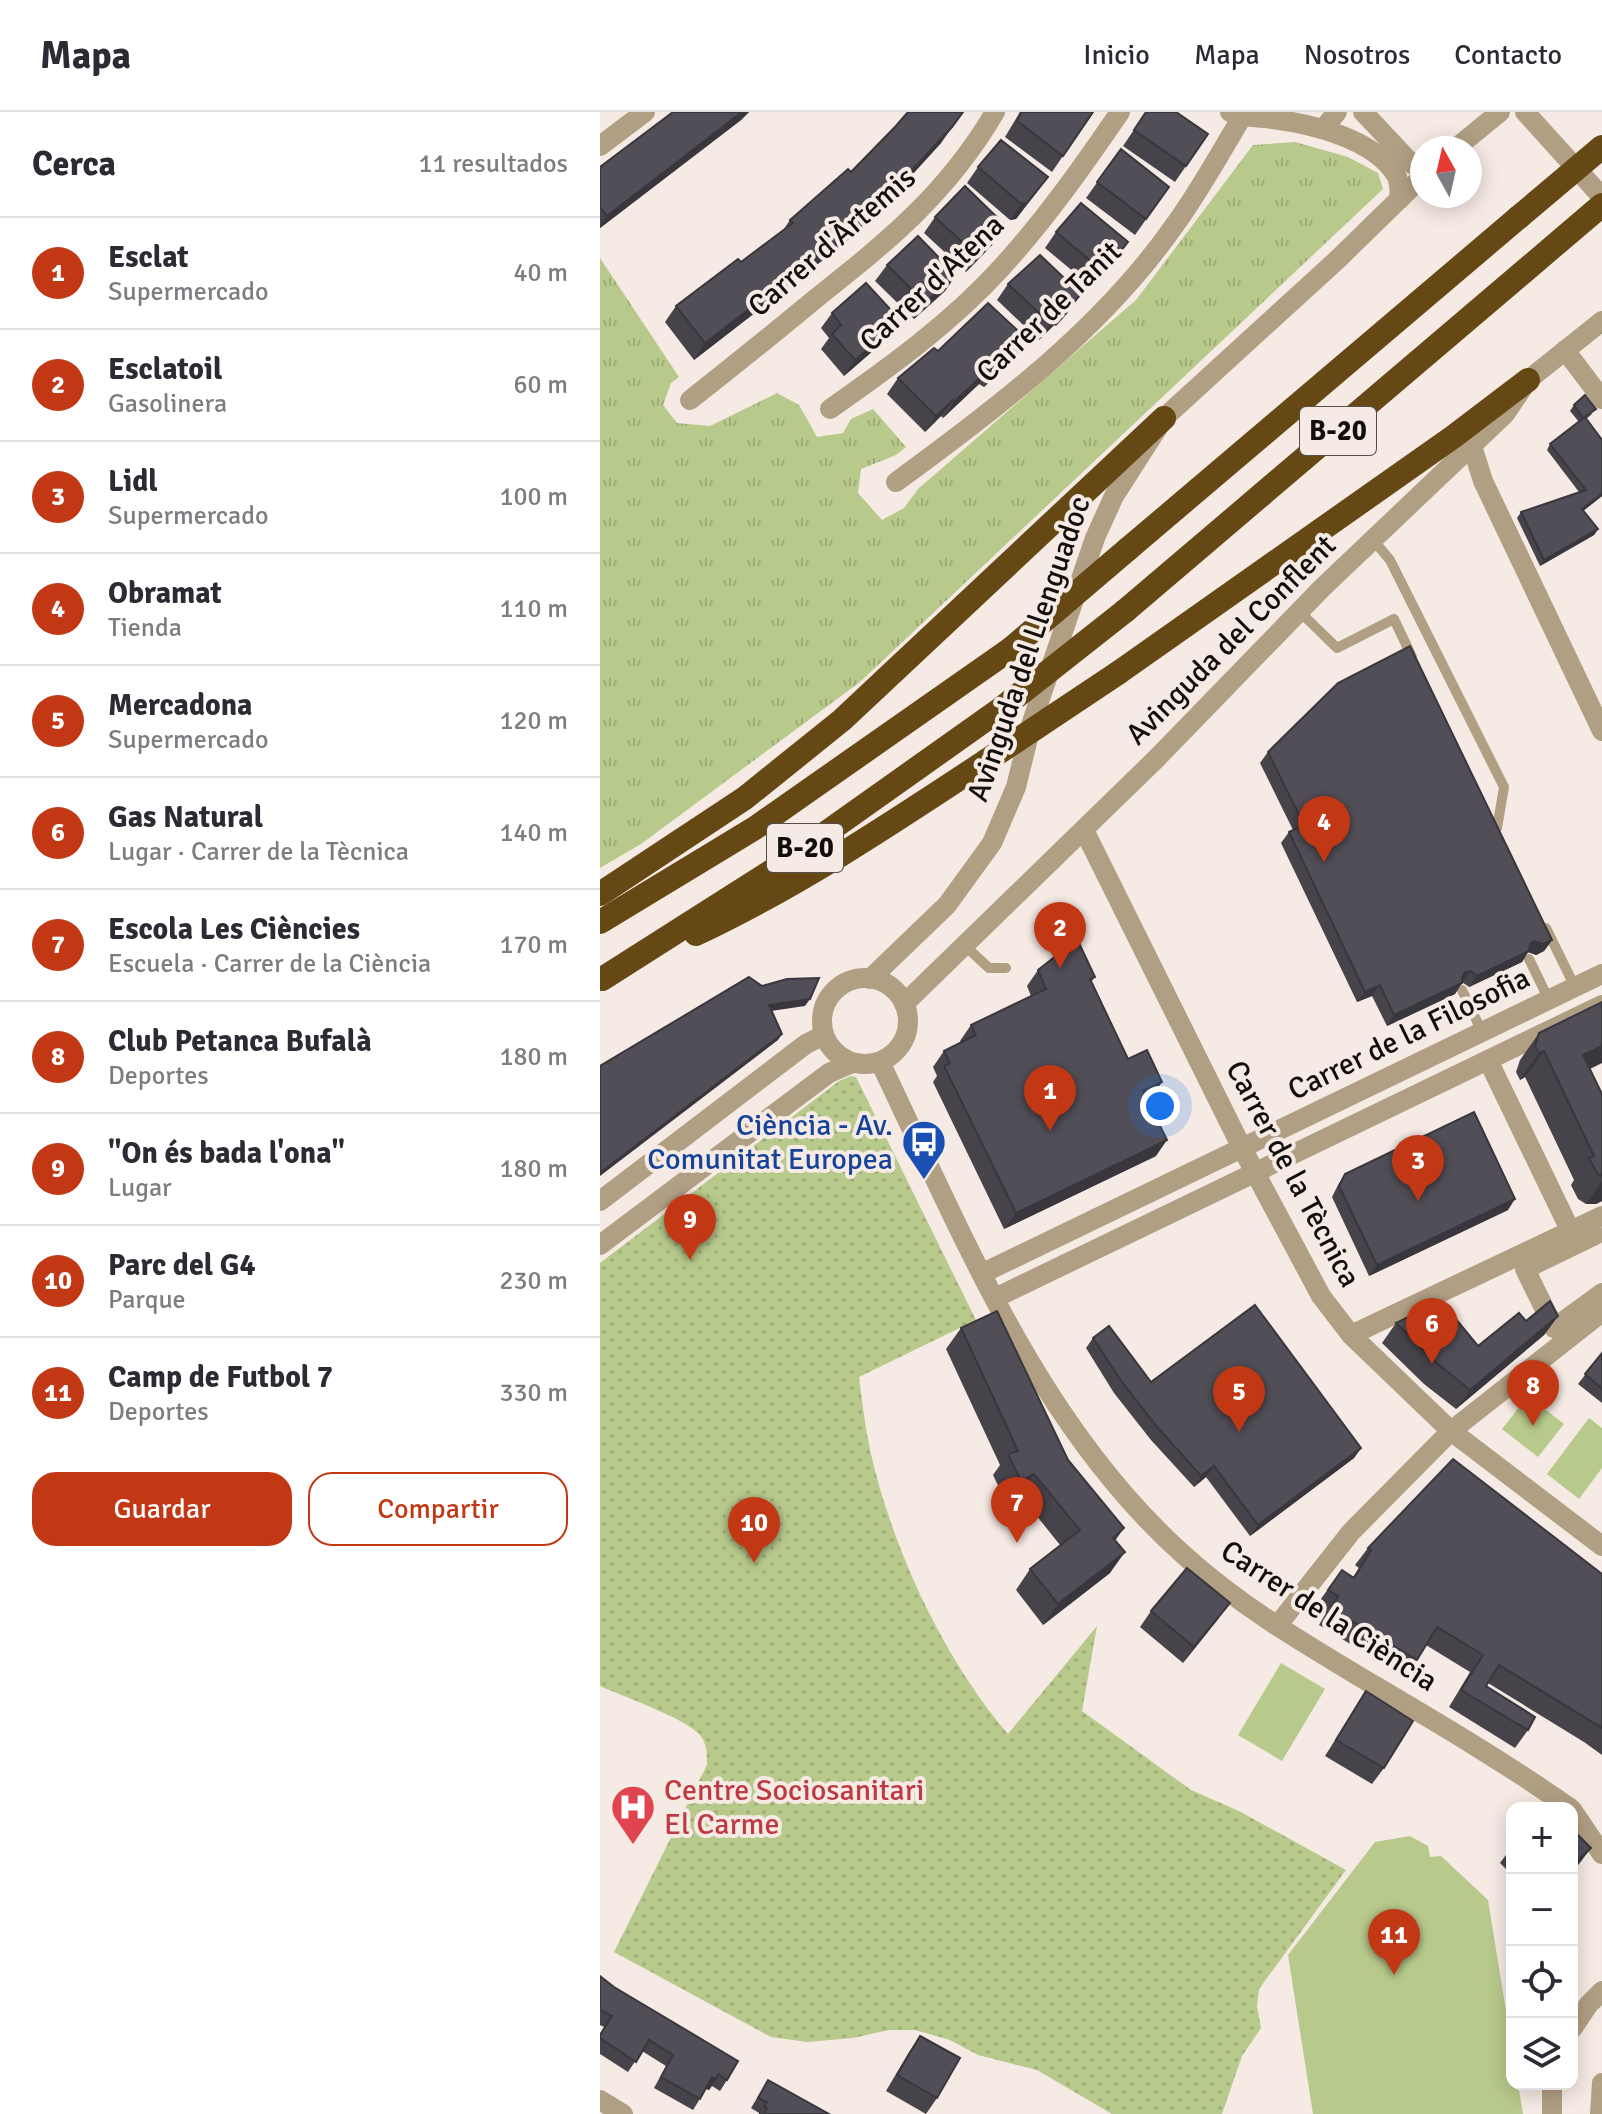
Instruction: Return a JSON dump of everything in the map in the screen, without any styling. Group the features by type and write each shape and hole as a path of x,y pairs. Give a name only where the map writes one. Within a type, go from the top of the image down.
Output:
{"highway":[{"name":"B-20","path":"600,922 755,828 1012,648 1602,147"},
{"name":"B-20","path":"601,979 775,869 1002,708 1125,611 1602,205"},
{"path":"601,979 753,908 879,832 1118,673 1453,437 1528,380"},
{"path":"600,894 745,798 842,720 1164,418"}],"street":[{"path":"600,146 645,112"},
{"name":"Carrer d'Àrtemis","path":"690,400 871,254 932,200 977,143 995,112"},
{"name":"Carrer d'Atena","path":"830,409 909,354 1000,270 1066,190 1120,112"},
{"path":"1271,118 1304,112"},
{"path":"1363,112 1410,162"},
{"path":"1471,136 1500,112"},
{"path":"1525,112 1602,197"},
{"path":"1236,114 1331,120 1380,156 1398,177 1400,199"},
{"name":"Carrer de Tanit","path":"896,482 955,439 1029,378 1110,304 1174,227 1236,114"},
{"name":"Avinguda del Llenguadoc","path":"870,979 947,905 992,843 1016,787 1032,722 1095,538 1114,496 1164,418 1410,189"},
{"name":"Avinguda del Conflent","path":"904,1004 1084,830 1299,611 1505,414 1528,380 1602,321"},
{"path":"1565,350 1602,399"},
{"path":"1472,446 1483,481 1602,731"},
{"name":"Carrer de la Tècnica","path":"1084,830 1314,1286 1351,1335 1451,1431 1602,1546"},
{"name":"Carrer de la Filosofia","path":"983,1273 1602,974"},
{"path":"870,979 883,982 895,990 904,1004 907,1014 905,1037 895,1053 880,1062 865,1065 852,1063 831,1048 824,1035 821,1017 830,994 848,981 870,979"},
{"name":"Carrer de la Filosofia","path":"995,1298 1602,1005"},
{"path":"600,1201 806,1044 824,1035"},
{"path":"1488,1060 1571,1232"},
{"name":"Carrer de la Ciència","path":"880,1062 995,1298 1053,1399 1122,1495 1187,1558 1277,1626 1470,1742 1560,1802"},
{"path":"600,1245 829,1073 852,1063"},
{"path":"1351,1335 1602,1216"},
{"path":"1602,1232 1525,1269 1554,1328 1602,1293"},
{"path":"1277,1626 1351,1532 1451,1431 1602,1312"},
{"name":"Carrer de la Ciència","path":"1578,1815 1602,1835"},
{"name":"Carrer de la Ciència","path":"1578,1819 1602,1854"},
{"path":"1578,2021 1595,1997 1602,1976"},
{"path":"1600,2114 1602,2083"},
{"path":"1552,2090 1552,2114"},
{"path":"600,2100 623,2114"}],"lane":[{"path":"1373,540 1390,560 1504,787 1497,828"},
{"path":"1299,611 1337,648 1394,619 1417,668"},
{"path":"1490,814 1503,841"},
{"path":"1542,920 1575,987"},
{"path":"963,944 989,968 1006,968"},
{"path":"1529,959 1549,1000"},
{"path":"1462,990 1482,1032"}],"green space":[{"path":"1295,142 1348,157 1378,173 1383,189 860,682 641,844 600,868 600,258 679,377 671,383 663,405 677,423 710,426 777,393 799,405 817,437 843,433 851,419 873,409 906,447 896,455 861,469 858,493 882,520 904,508 918,489 1136,300 1253,145"},
{"path":"856,1077 976,1320 859,1377 870,1450 892,1525 923,1600 962,1671 1008,1734 1097,1626 1082,1711 1191,1790 1239,1811 1346,1870 1259,1989 1257,2006 1261,2028 1242,2056 1222,2114 1112,2114 1037,2070 978,2055 950,2040 915,2030 889,2030 853,2038 807,2042 771,2037 614,1952 707,1761 704,1742 692,1728 600,1686 600,1263 839,1081"},
{"path":"1528,1396 1564,1424 1538,1457 1502,1429"},
{"path":"1589,1418 1602,1428 1602,1468 1579,1499 1547,1474"},
{"path":"1281,1663 1325,1689 1282,1761 1238,1735"},
{"path":"1410,1836 1428,1846 1430,1857 1441,1856 1488,1900 1506,2011 1506,2090 1519,2090 1523,2114 1313,2114 1288,1955 1375,1842"}],"building":[{"path":"673,112 742,112 607,216 600,207 600,167"},
{"path":"908,112 963,112 890,194 852,230 705,343 676,306 738,259 741,262 793,223 790,220 848,169 851,172"},
{"path":"1021,112 1093,112 1063,156 1017,121"},
{"path":"1146,112 1176,112 1208,134 1186,166 1134,130"},
{"path":"1001,140 1048,177 1027,203 1021,204 978,167"},
{"path":"1121,149 1169,187 1146,219 1097,182"},
{"path":"965,186 1006,226 977,256 935,217"},
{"path":"1081,203 1128,242 1104,272 1056,232"},
{"path":"918,236 956,275 925,303 887,265"},
{"path":"1040,255 1081,294 1051,324 1008,284"},
{"path":"866,283 901,321 855,360 832,334 841,325 832,313"},
{"path":"988,303 1028,340 995,371 990,368 936,416 898,378 934,348 938,351"},
{"path":"1585,395 1596,409 1583,418 1574,405"},
{"path":"1585,417 1602,440 1602,494 1582,509 1598,529 1544,560 1521,512 1586,490 1550,444"},
{"path":"1410,646 1552,940 1543,944 1534,941 1529,951 1477,976 1471,971 1465,972 1462,983 1394,1015 1380,985 1365,992 1289,832 1304,825 1268,752 1338,683"},
{"path":"1077,939 1095,977 1090,979 1128,1059 1147,1050 1162,1082 1143,1091 1167,1140 1016,1213 944,1066 950,1063 944,1051 976,1035 971,1025 1046,989 1038,970"},
{"path":"749,977 762,986 787,979 819,978 810,999 769,1005 782,1034 600,1173 600,1066"},
{"path":"1602,1002 1602,1046 1583,1055 1602,1094 1602,1176 1589,1158 1594,1156 1544,1051 1539,1053 1535,1046 1539,1033"},
{"path":"1474,1112 1515,1199 1377,1265 1339,1186 1345,1174"},
{"path":"1441,1301 1478,1346 1519,1313 1526,1321 1550,1301 1558,1316 1470,1390 1396,1323"},
{"path":"1255,1305 1361,1448 1258,1525 1214,1466 1201,1476 1159,1429 1093,1338 1109,1326 1151,1382"},
{"path":"997,1311 1068,1460 1124,1528 1113,1538 1125,1552 1058,1604 1030,1569 1080,1530 1034,1474 1021,1481 1008,1454 1018,1451 961,1328"},
{"path":"1602,1353 1602,1389 1585,1374"},
{"path":"1453,1459 1602,1574 1602,1728 1499,1665 1486,1686 1535,1717 1528,1730 1461,1690 1483,1655 1437,1627 1417,1660 1331,1608 1338,1596 1328,1590 1342,1570 1354,1578 1371,1550 1368,1548"},
{"path":"1187,1568 1230,1603 1194,1647 1151,1611"},
{"path":"1366,1691 1413,1721 1384,1768 1336,1740"},
{"path":"1578,1835 1591,1848 1578,1860"},
{"path":"600,1976 738,2061 727,2080 718,2074 716,2079 712,2077 700,2099 661,2077 673,2055 649,2040 636,2062 600,2038 612,2016 600,2010"},
{"path":"920,2036 960,2058 937,2098 897,2075"},
{"path":"768,2080 829,2114 764,2114 767,2102 758,2098"}],"place":[{"name":"Obramat","path":"1324,862"},
{"name":"Esclatoil","path":"1060,968"},
{"name":"Esclat","path":"1050,1131"},
{"name":"Ciència - Av. Comunitat Europea","path":"924,1181"},
{"name":"Lidl","path":"1418,1201"},
{"name":"\"On és bada l'ona\"","path":"690,1260"},
{"name":"Gas Natural","path":"1432,1364"},
{"name":"Club Petanca Bufalà","path":"1533,1426"},
{"name":"Mercadona","path":"1239,1432"},
{"name":"Escola Les Ciències","path":"1017,1543"},
{"name":"Parc del G4","path":"754,1563"},
{"name":"Centre Sociosanitari El Carme","path":"633,1846"},
{"name":"Camp de Futbol 7","path":"1394,1975"}]}
